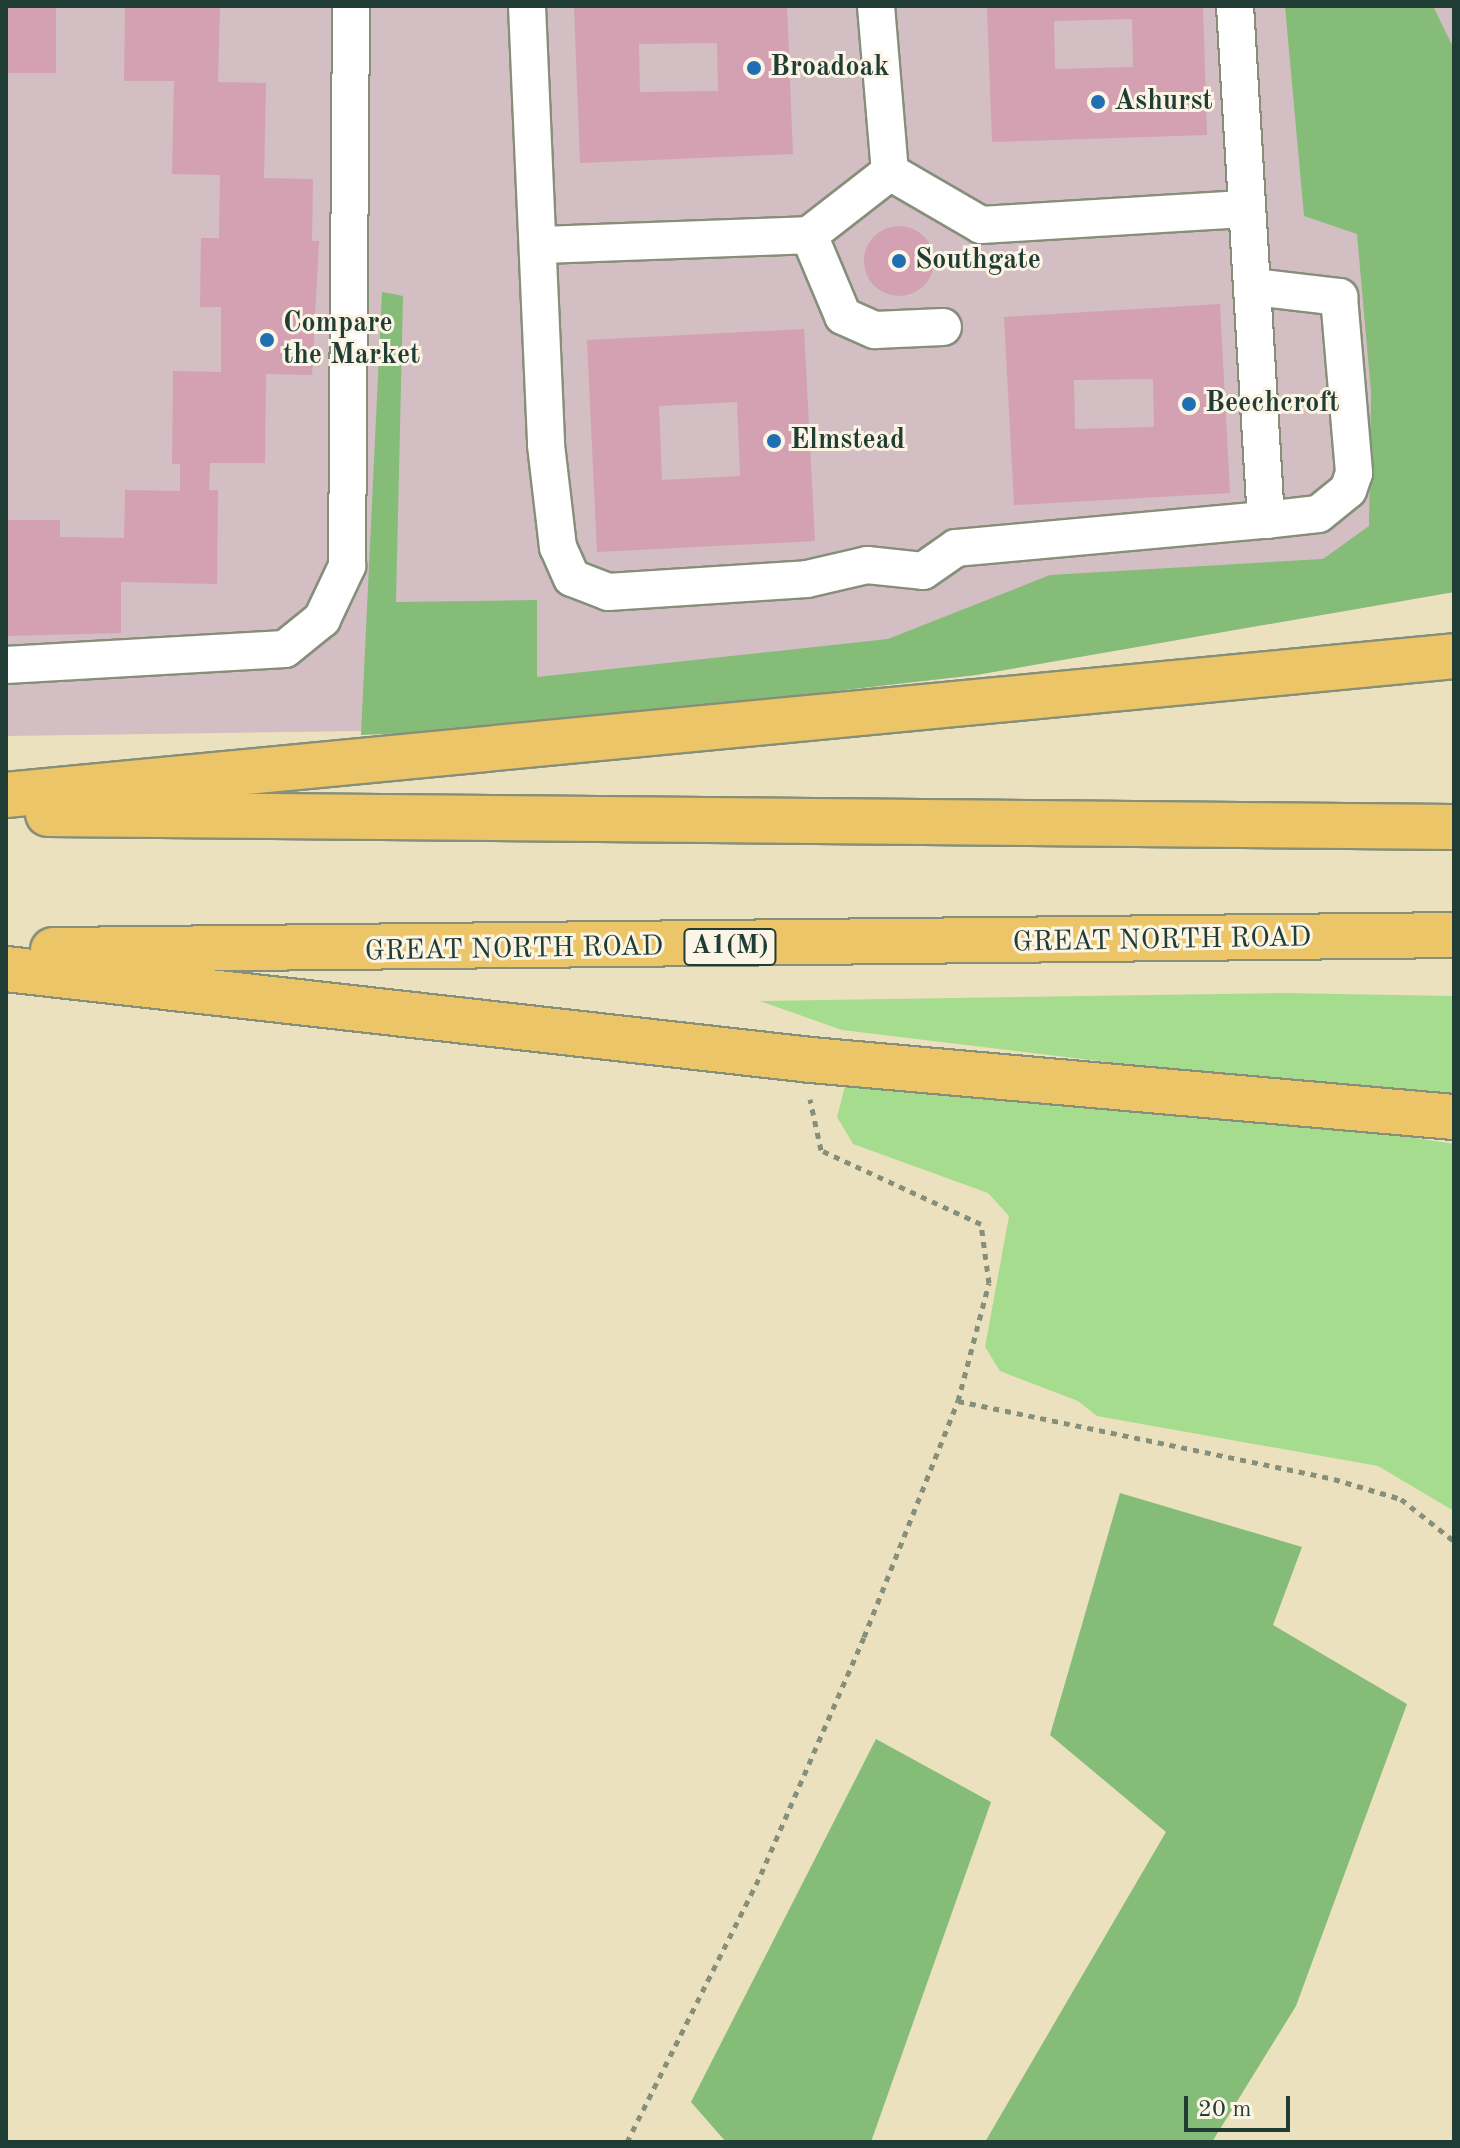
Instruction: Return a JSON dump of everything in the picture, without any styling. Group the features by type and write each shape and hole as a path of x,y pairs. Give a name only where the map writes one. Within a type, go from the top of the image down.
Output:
{"highway":[{"path":"6,795 1454,656"},
{"path":"6,812 1454,827"},
{"name":"GREAT NORTH ROAD","path":"6,949 384,952 1454,935"},
{"path":"6,969 811,1060 1454,1117"}],"lane":[{"path":"6,665 285,649 322,619 347,566 351,6"},
{"path":"527,6 558,547 572,578 608,592 807,579 867,565 923,571 956,548 1318,514 1348,490 1354,473 1339,297 1254,287"},
{"path":"876,6 890,172"},
{"path":"1235,6 1244,209 1254,287 1266,520"},
{"path":"540,245 809,235 890,172"},
{"path":"890,172 981,225 1244,209"},
{"path":"809,235 843,316 875,330 943,327"}],"path":[{"path":"627,2142 761,1874 958,1401 989,1283 981,1224 821,1150 811,1060"},
{"path":"958,1401 1334,1479 1401,1499 1454,1541"}],"shaded area":[{"path":"6,6 1454,6 1454,592 976,675 498,729 6,736"}],"green space":[{"path":"1285,6 1433,6 1454,49 1454,592 976,675 498,729 361,735 382,292 403,296 396,602 537,600 537,677 888,639 1050,575 1323,559 1369,526 1371,392 1357,234 1304,216"},
{"path":"1281,993 1454,996 1454,1104 842,1030 760,1001"},
{"path":"846,1082 1327,1124 1454,1144 1454,1511 1378,1466 1097,1416 1078,1401 1000,1371 985,1347 1009,1216 988,1193 853,1144 837,1117"},
{"path":"1120,1493 1302,1547 1273,1625 1407,1704 1296,2006 1212,2142 985,2142 1166,1832 1050,1735"},
{"path":"876,1739 991,1802 871,2142 726,2142 691,2102"}],"building":[{"path":"6,6 56,6 56,73 6,73"},
{"name":"Compare the Market","path":"125,6 220,6 218,82 266,83 264,178 313,179 312,241 319,241 312,375 266,374 265,463 210,463 209,490 218,490 217,584 121,582 121,633 6,636 6,520 60,520 60,537 124,538 125,490 180,491 180,464 172,464 173,371 221,372 221,307 200,307 201,238 219,238 220,175 172,174 174,81 124,81"},
{"name":"Broadoak","path":"574,6 787,6 793,154 580,163","holes":["717,43 718,91 640,92 639,44"]},
{"name":"Ashurst","path":"987,6 1203,6 1207,135 992,142","holes":["1132,19 1133,67 1055,69 1054,21"]},
{"name":"Southgate","path":"899,226 924,236 934,261 924,286 899,296 874,286 864,261 874,236"},
{"name":"Beechcroft","path":"1220,304 1230,493 1014,505 1004,317","holes":["1153,379 1154,427 1075,429 1074,380"]},
{"name":"Elmstead","path":"804,329 815,541 597,552 587,340","holes":["737,402 740,476 662,480 659,406"]}],"place":[{"name":"Broadoak","path":"754,68"},
{"name":"Ashurst","path":"1098,102"},
{"name":"Southgate","path":"899,261"},
{"name":"Compare the Market","path":"267,340"},
{"name":"Beechcroft","path":"1189,404"},
{"name":"Elmstead","path":"774,441"}]}
